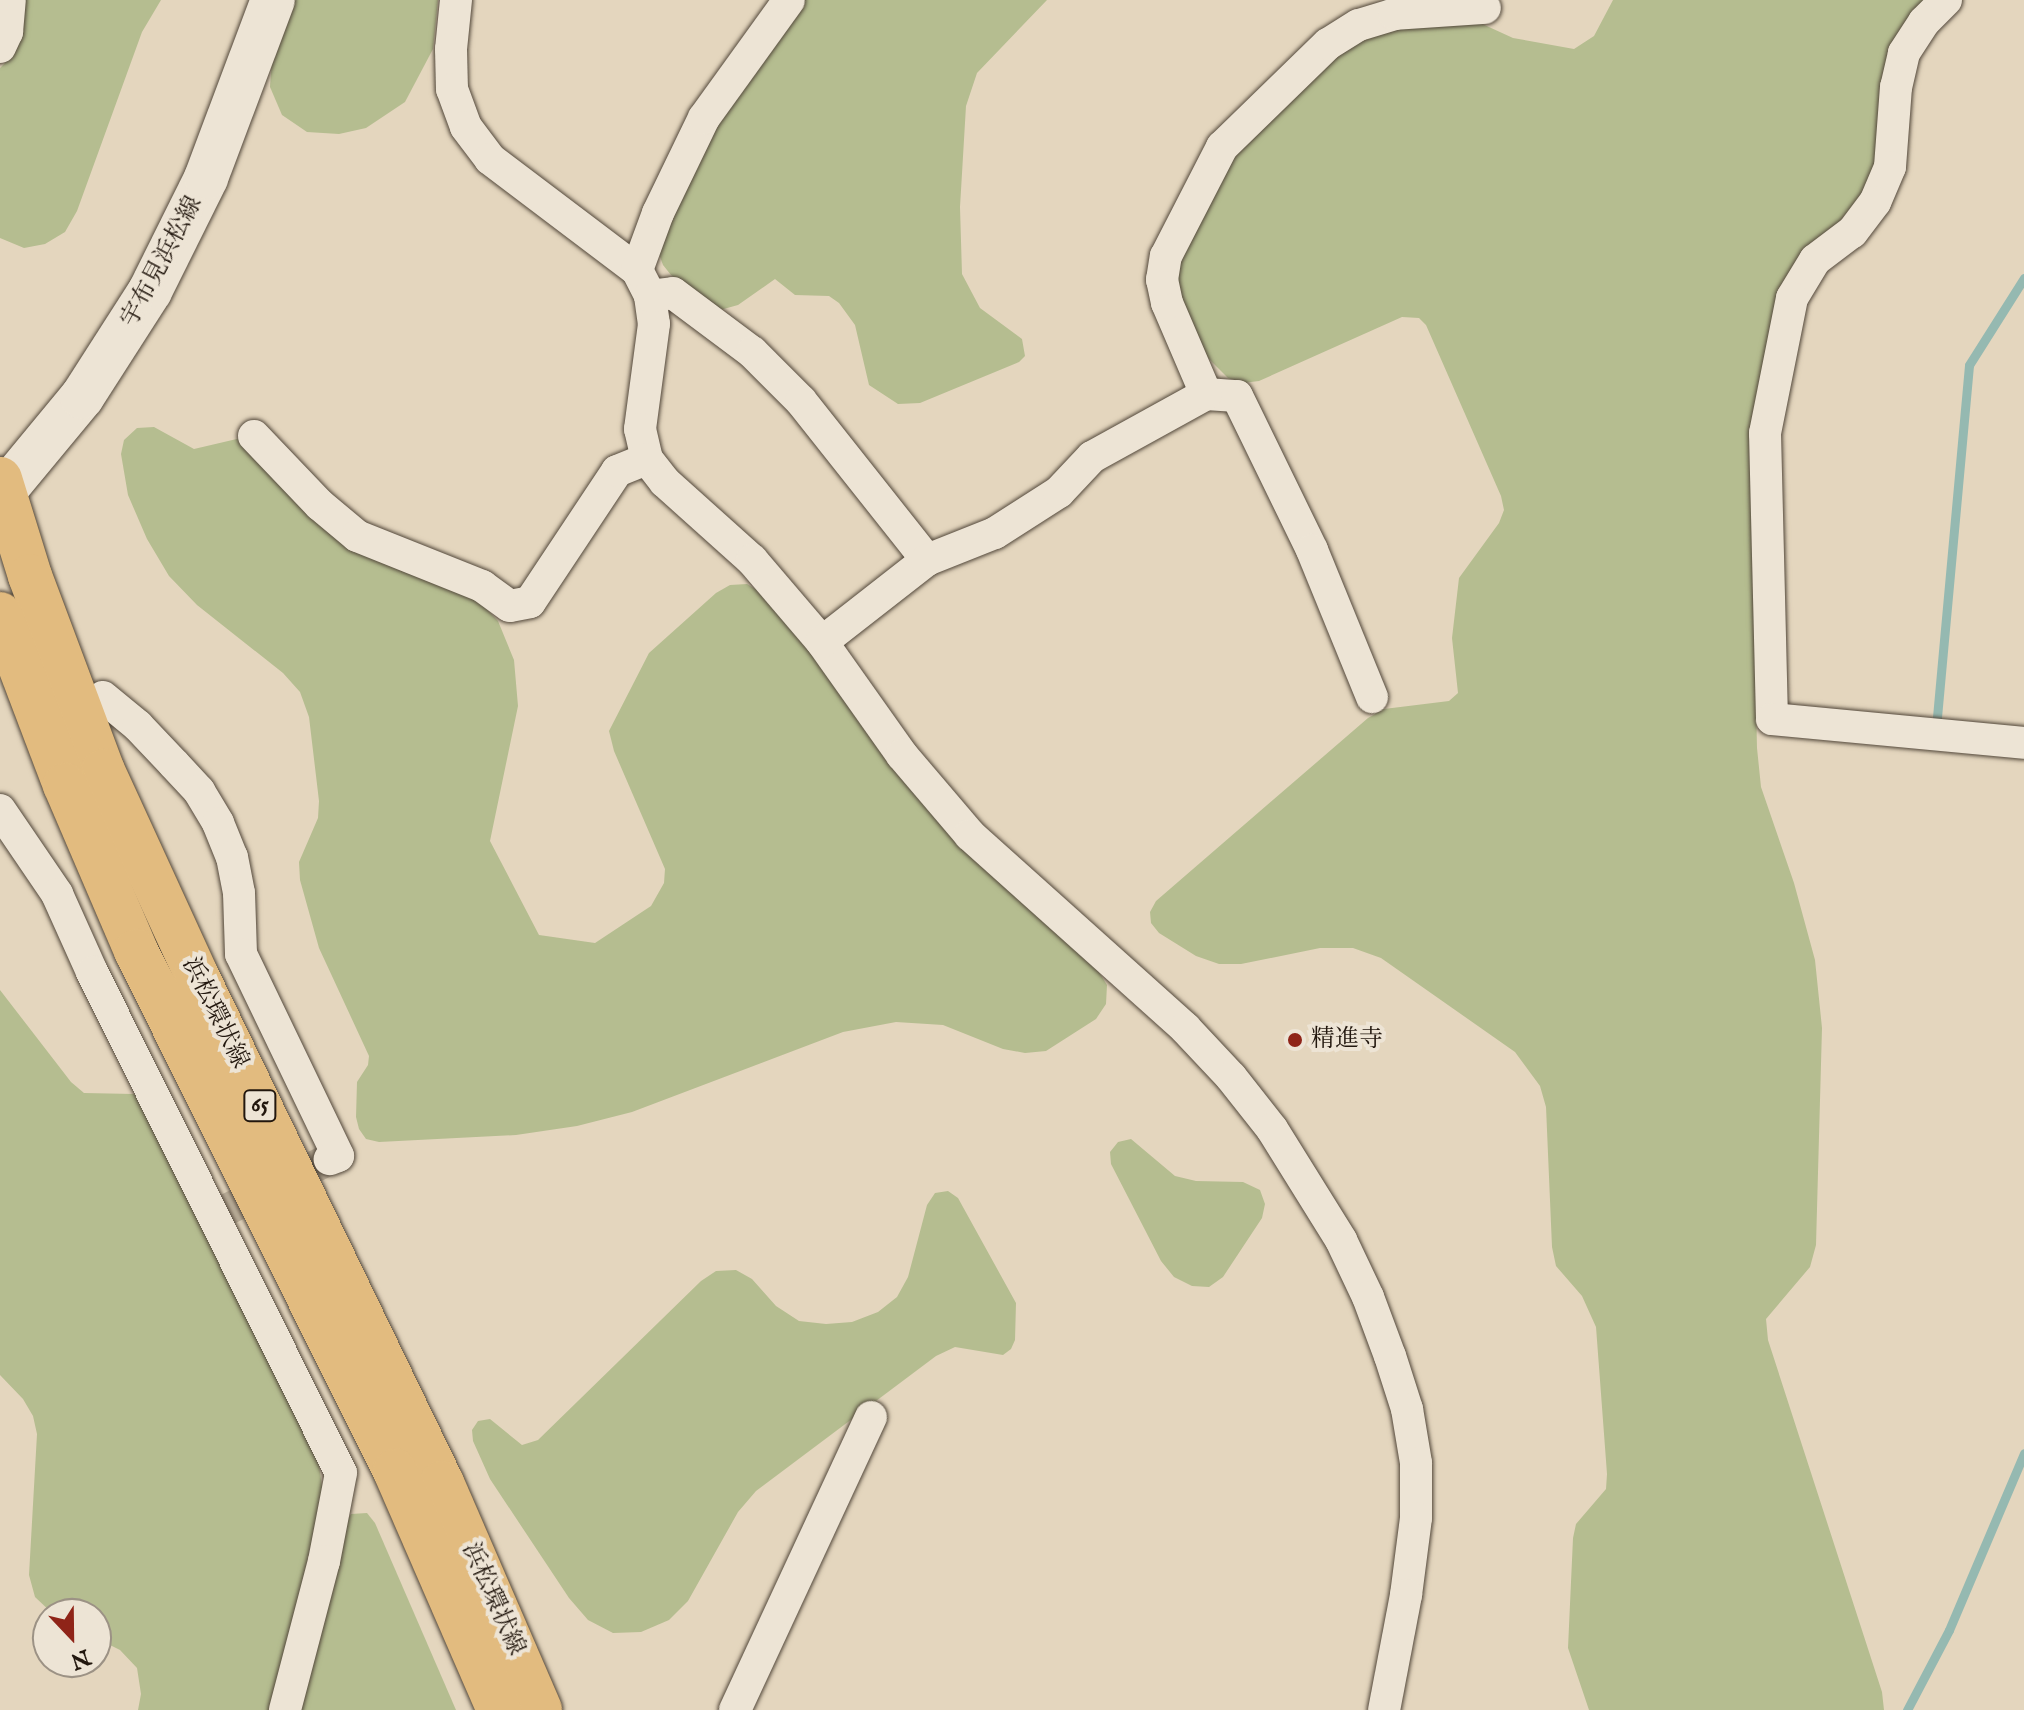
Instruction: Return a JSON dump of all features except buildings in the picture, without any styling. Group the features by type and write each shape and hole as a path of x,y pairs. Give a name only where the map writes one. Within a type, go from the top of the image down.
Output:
{"main road":[{"name":"宇布見浜松線","path":"1,489 82,397 150,291 206,178 273,0"},
{"name":"浜松環状線","path":"1,489 83,720 196,974 442,1483 540,1710"},
{"name":"浜松環状線","path":"0,614 88,840 157,992 395,1471 499,1710"}],"street":[{"path":"0,47 7,32 10,0"},
{"path":"456,0 451,49 452,89 466,127 490,159 643,283 673,293 752,352 801,401 927,560"},
{"path":"789,0 704,118 658,213 643,283 654,324 640,429 647,459 665,482 752,560 822,642 902,755 970,835 1185,1028 1231,1077 1272,1129 1341,1240 1390,1356 1407,1409 1416,1463 1416,1518 1408,1580 1384,1710"},
{"path":"1946,0 1924,22 1904,53 1896,87 1890,167 1875,202 1852,232 1815,260 1792,298 1765,433 1772,719 2024,743"},
{"path":"1206,394 1167,303 1162,280 1166,256 1222,147 1328,44 1392,7 1485,8"},
{"path":"822,642 927,560 995,533 1059,492 1092,457 1206,394 1237,396 1312,550 1372,697"},
{"path":"254,436 320,505 357,536 482,586 510,606 530,602 617,471 647,459"},
{"path":"103,697 138,726 199,791 218,823 232,857 239,893 241,954 338,1156 330,1159"},
{"path":"0,810 57,894 112,1012 220,1212 341,1473 324,1561 285,1710"},
{"path":"196,974 241,954"},
{"path":"112,1012 157,992"},
{"path":"735,1710 871,1417"}],"green space":[{"path":"23,0 161,0 142,32 77,211 65,232 45,244 24,248 0,238 0,68 7,61"},
{"path":"294,0 438,0 433,49 405,102 366,128 339,134 307,132 282,115 270,87 272,58"},
{"path":"800,0 1047,0 977,73 966,106 960,207 962,274 980,308 1022,339 1025,356 1019,362 920,403 898,404 869,385 855,325 839,303 829,296 795,295 775,279 738,305 720,310 671,275 663,265 658,251 703,139"},
{"path":"1613,0 1924,0 1890,46 1880,85 1875,163 1862,194 1840,221 1803,249 1777,292 1750,431 1757,748 1761,787 1794,883 1815,960 1822,1028 1816,1245 1810,1267 1766,1319 1768,1340 1882,1692 1884,1710 1589,1710 1568,1648 1576,1524 1606,1489 1596,1327 1582,1296 1556,1266 1552,1247 1546,1107 1540,1086 1515,1052 1381,958 1353,948 1320,948 1241,964 1219,964 1196,956 1159,933 1151,923 1150,912 1156,901 1368,718 1384,709 1449,701 1458,693 1452,638 1459,578 1499,523 1504,510 1501,496 1426,325 1419,318 1402,317 1259,381 1243,383 1228,378 1205,355 1173,280 1220,172 1334,53 1396,25 1478,22 1513,38 1574,49 1594,36"},
{"path":"154,427 194,449 241,438 316,510 469,591 498,621 514,660 518,706 490,841 539,935 595,943 651,906 664,883 665,869 614,751 609,731 649,653 716,593 730,585 747,584 760,592 811,650 960,844 1097,969 1107,985 1106,1004 1096,1019 1046,1051 1025,1053 1003,1049 943,1025 896,1022 843,1032 632,1112 577,1126 516,1135 379,1142 366,1139 356,1117 357,1082 368,1065 369,1056 319,948 300,880 299,862 318,818 319,801 309,717 300,692 283,673 197,605 169,576 147,539 128,495 121,454 124,440 137,428"},
{"path":"0,990 71,1082 84,1093 134,1094 144,1104 318,1457 323,1494 272,1710 138,1710 141,1694 137,1668 112,1646 112,1598 35,1597 29,1575 37,1434 33,1416 23,1399 0,1375"},
{"path":"1131,1139 1175,1176 1196,1181 1243,1182 1260,1190 1265,1204 1262,1218 1223,1277 1209,1287 1192,1286 1174,1277 1161,1261 1111,1164 1110,1152 1118,1142"},
{"path":"948,1191 958,1198 1016,1303 1015,1340 1011,1349 1003,1355 955,1347 936,1356 756,1491 738,1512 688,1601 669,1620 641,1632 613,1633 588,1620 569,1598 490,1479 473,1441 472,1430 478,1421 490,1419 522,1445 538,1440 701,1281 716,1271 736,1270 752,1279 776,1306 799,1321 826,1324 852,1322 878,1312 897,1297 908,1277 927,1205 935,1193"},
{"path":"367,1513 375,1523 456,1710 299,1710 344,1526 351,1514"}],"waterway":[{"path":"1937,717 1969,365 2024,278"},
{"path":"1907,1710 1949,1630 2024,1453"}],"tunnel":[{"path":"226,1210 330,1159"}],"place":[{"name":"精進寺","path":"1295,1040"}]}
